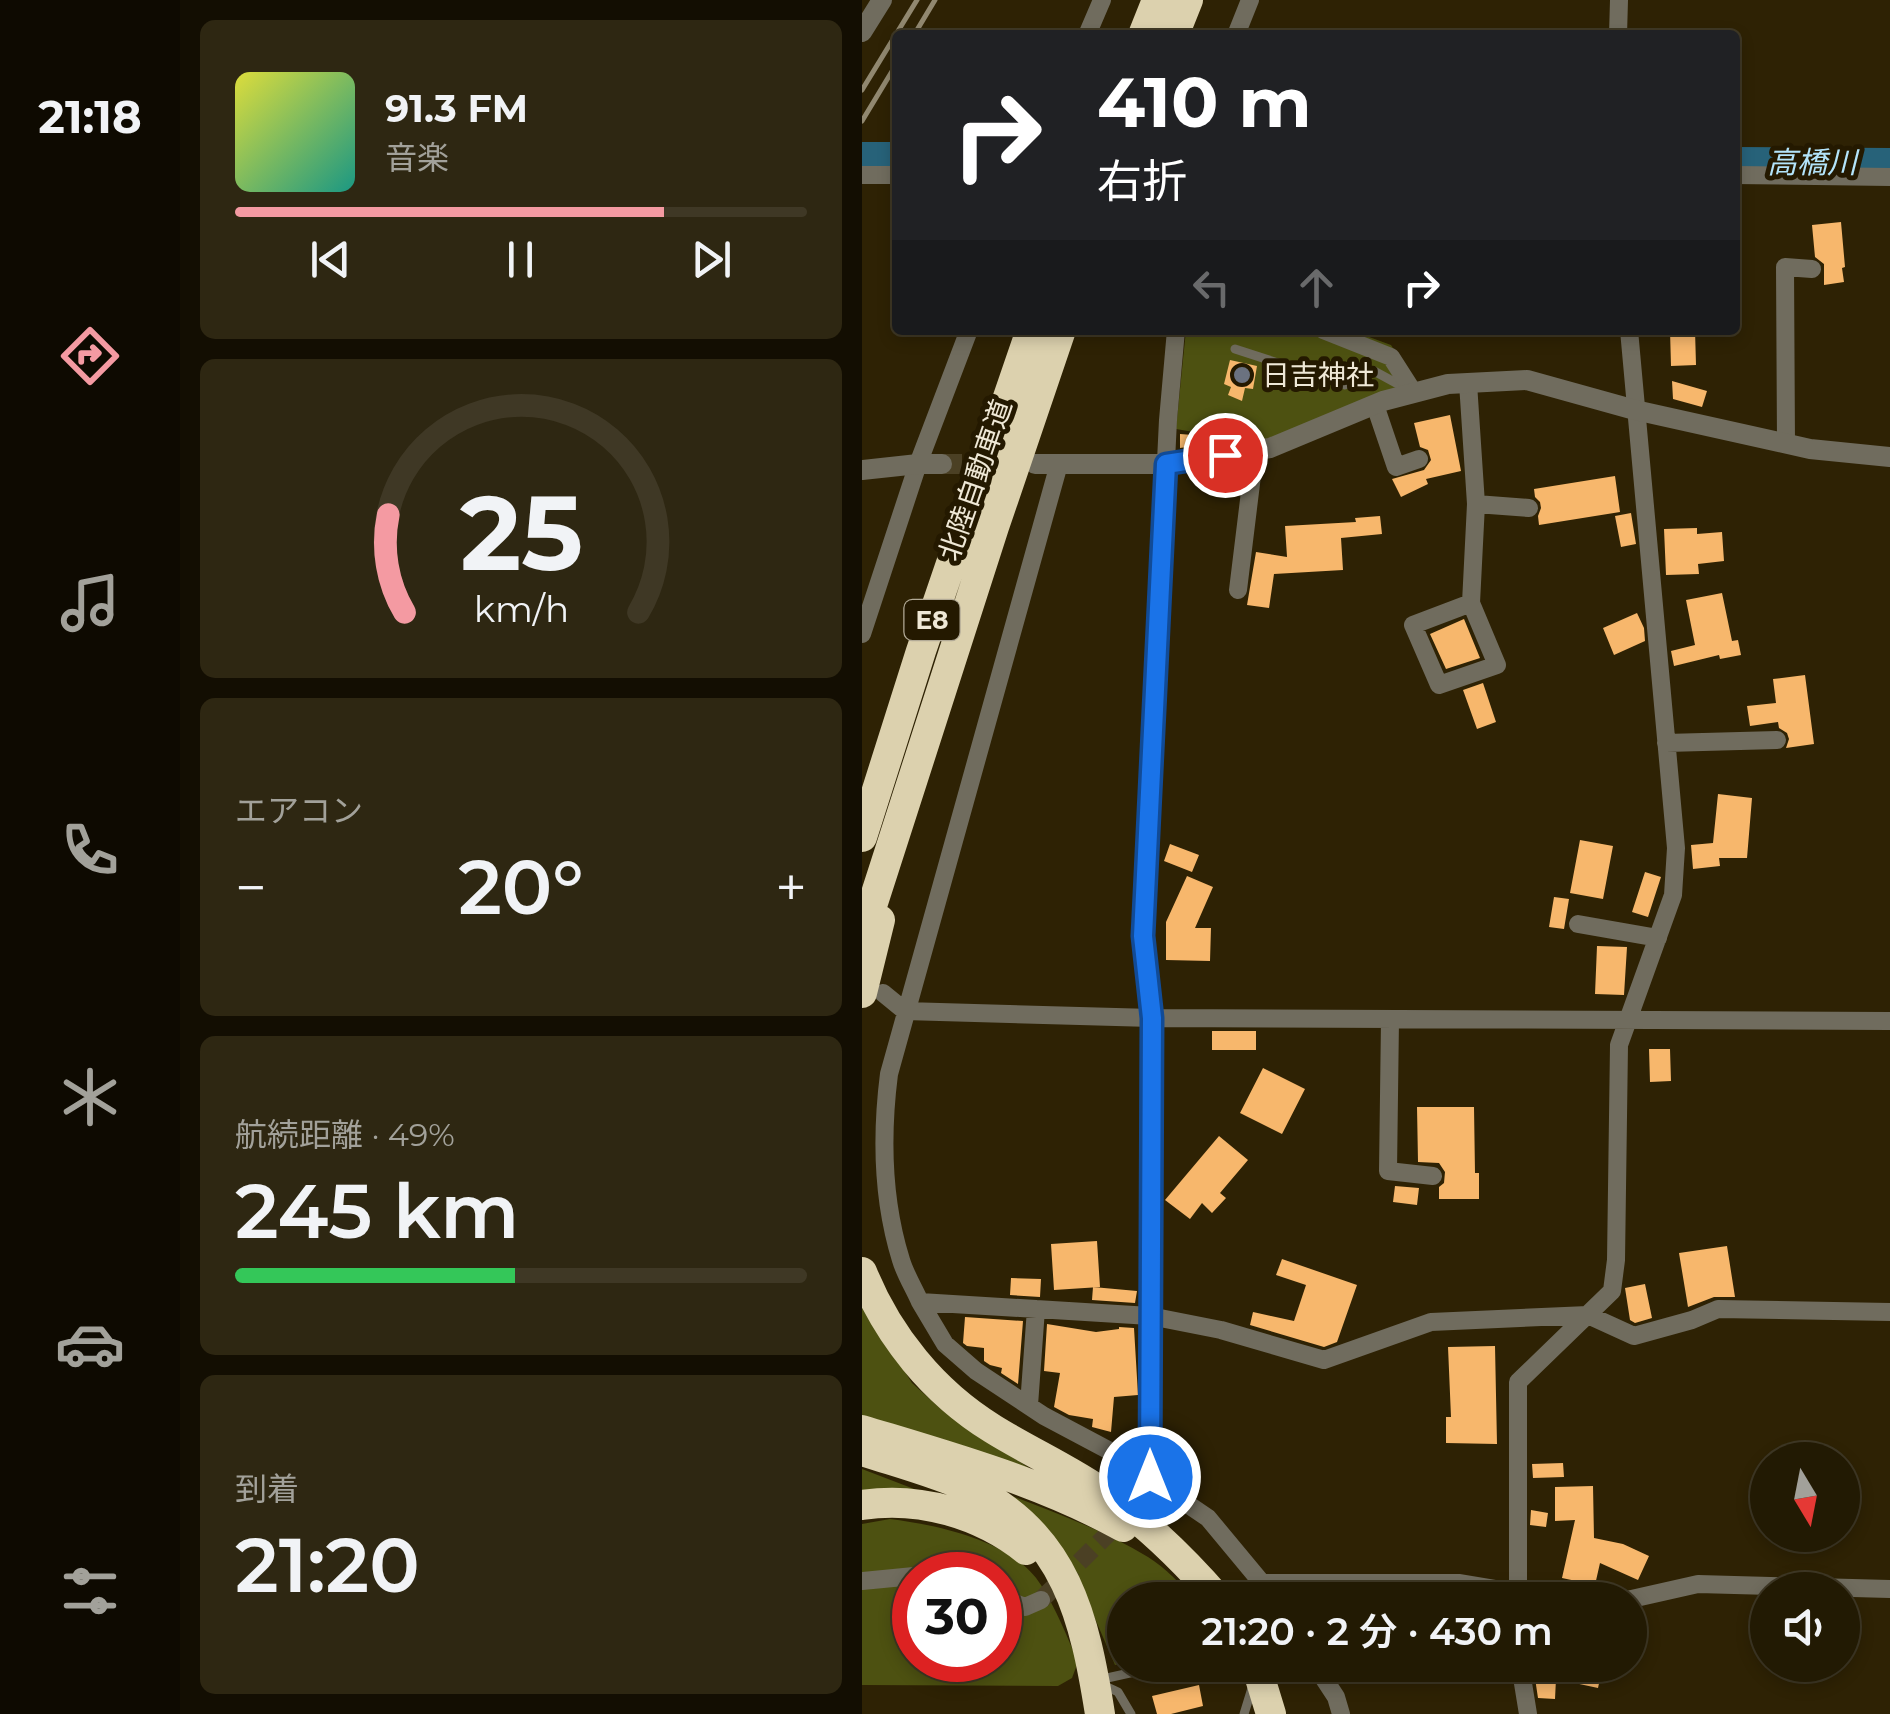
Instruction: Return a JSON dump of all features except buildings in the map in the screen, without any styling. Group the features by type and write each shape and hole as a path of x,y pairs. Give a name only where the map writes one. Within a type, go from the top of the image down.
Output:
{"highway":[{"path":"1145,30 1158,0"},
{"path":"1176,30 1188,0"},
{"name":"北陸自動車道","path":"862,837 921,650 1029,335"},
{"name":"北陸自動車道","path":"862,937 1059,335"},
{"path":"862,786 967,490 1004,403"},
{"path":"873,993 951,656"},
{"path":"862,1272 900,1344 942,1390 988,1426 1104,1494 1153,1532 1203,1582"},
{"path":"862,1430 1066,1498 1137,1535 1200,1582"},
{"path":"862,1451 976,1491 1038,1539 1066,1579 1074,1600 1100,1714"},
{"path":"862,1505 893,1502 944,1509 993,1528 1014,1541 1034,1556 1060,1588 1092,1667"},
{"path":"1261,1682 1271,1714"}],"street":[{"path":"862,32 882,0"},
{"path":"1089,30 1102,0"},
{"path":"1238,30 1250,0"},
{"path":"1618,0 1618,30"},
{"path":"862,175 892,176"},
{"path":"1740,175 1890,177"},
{"path":"1786,444 1785,267 1812,269"},
{"path":"862,634 918,464 967,335"},
{"path":"1144,1498 1150,1477 1152,1018 1143,936 1176,335"},
{"path":"1336,335 1391,357 1414,393"},
{"path":"1518,1582 1518,1382 1612,1290 1619,1045 1674,896 1676,848 1629,335"},
{"path":"1034,464 1166,464 1270,448 1375,404 1448,384 1527,380 1635,410 1786,444 1890,457"},
{"path":"1468,383 1476,504 1470,603 1497,665 1440,685 1413,625 1470,603"},
{"path":"1375,404 1396,467 1420,459"},
{"path":"1238,590 1254,450"},
{"path":"862,470 942,464"},
{"path":"1059,464 888,1074 883,1119 888,1210 902,1263 945,1344 976,1371 1108,1450 1208,1518 1260,1582"},
{"path":"1476,504 1528,508"},
{"path":"1666,742 1777,740"},
{"path":"1578,924 1658,938"},
{"path":"873,993 905,1011 1152,1018 1890,1022"},
{"path":"1390,1020 1388,1171 1432,1176"},
{"path":"920,1302 1150,1316 1220,1330 1324,1360 1431,1322 1588,1315 1634,1336 1718,1309 1890,1312"},
{"path":"1029,1405 1036,1309"},
{"path":"862,1582 892,1579"},
{"path":"1647,1596 1698,1584 1890,1589"},
{"path":"1022,1606 1041,1600"},
{"path":"1326,1682 1342,1714"},
{"path":"1523,1682 1528,1714"}],"lane":[{"path":"1235,349 1344,385 1374,371 1414,393"},
{"path":"1092,1667 1107,1667"},
{"path":"1092,1667 1118,1692 1132,1714"},
{"path":"1244,1714 1253,1682"}],"green space":[{"path":"1185,335 1364,335 1391,345 1414,380 1267,440 1176,429"},
{"path":"862,1303 912,1383 942,1410 1050,1482 862,1416"},
{"path":"862,1469 956,1505 862,1496"},
{"path":"996,1490 1130,1547 1161,1566 1177,1582 1107,1582 1107,1646 1084,1593"},
{"path":"890,1519 952,1531 1004,1552 892,1552 892,1682 1022,1682 1022,1564 1041,1585 1078,1662 1072,1678 1058,1686 862,1685 862,1524"}],"waterway":[{"name":"高橋川","path":"862,157 892,157"},
{"name":"高橋川","path":"1740,162 1890,163"}],"tunnel":[{"path":"942,464 993,464"},
{"path":"1041,1600 1122,1520"}],"railway":[{"path":"899,30 917,0"},
{"path":"917,30 935,0"},
{"path":"862,90 892,41"},
{"path":"862,121 892,71"}],"place":[{"name":"日吉神社","path":"1242,375"}],"route":[{"path":"1150,1477 1152,1018 1143,936 1166,464 1225,455"}]}
